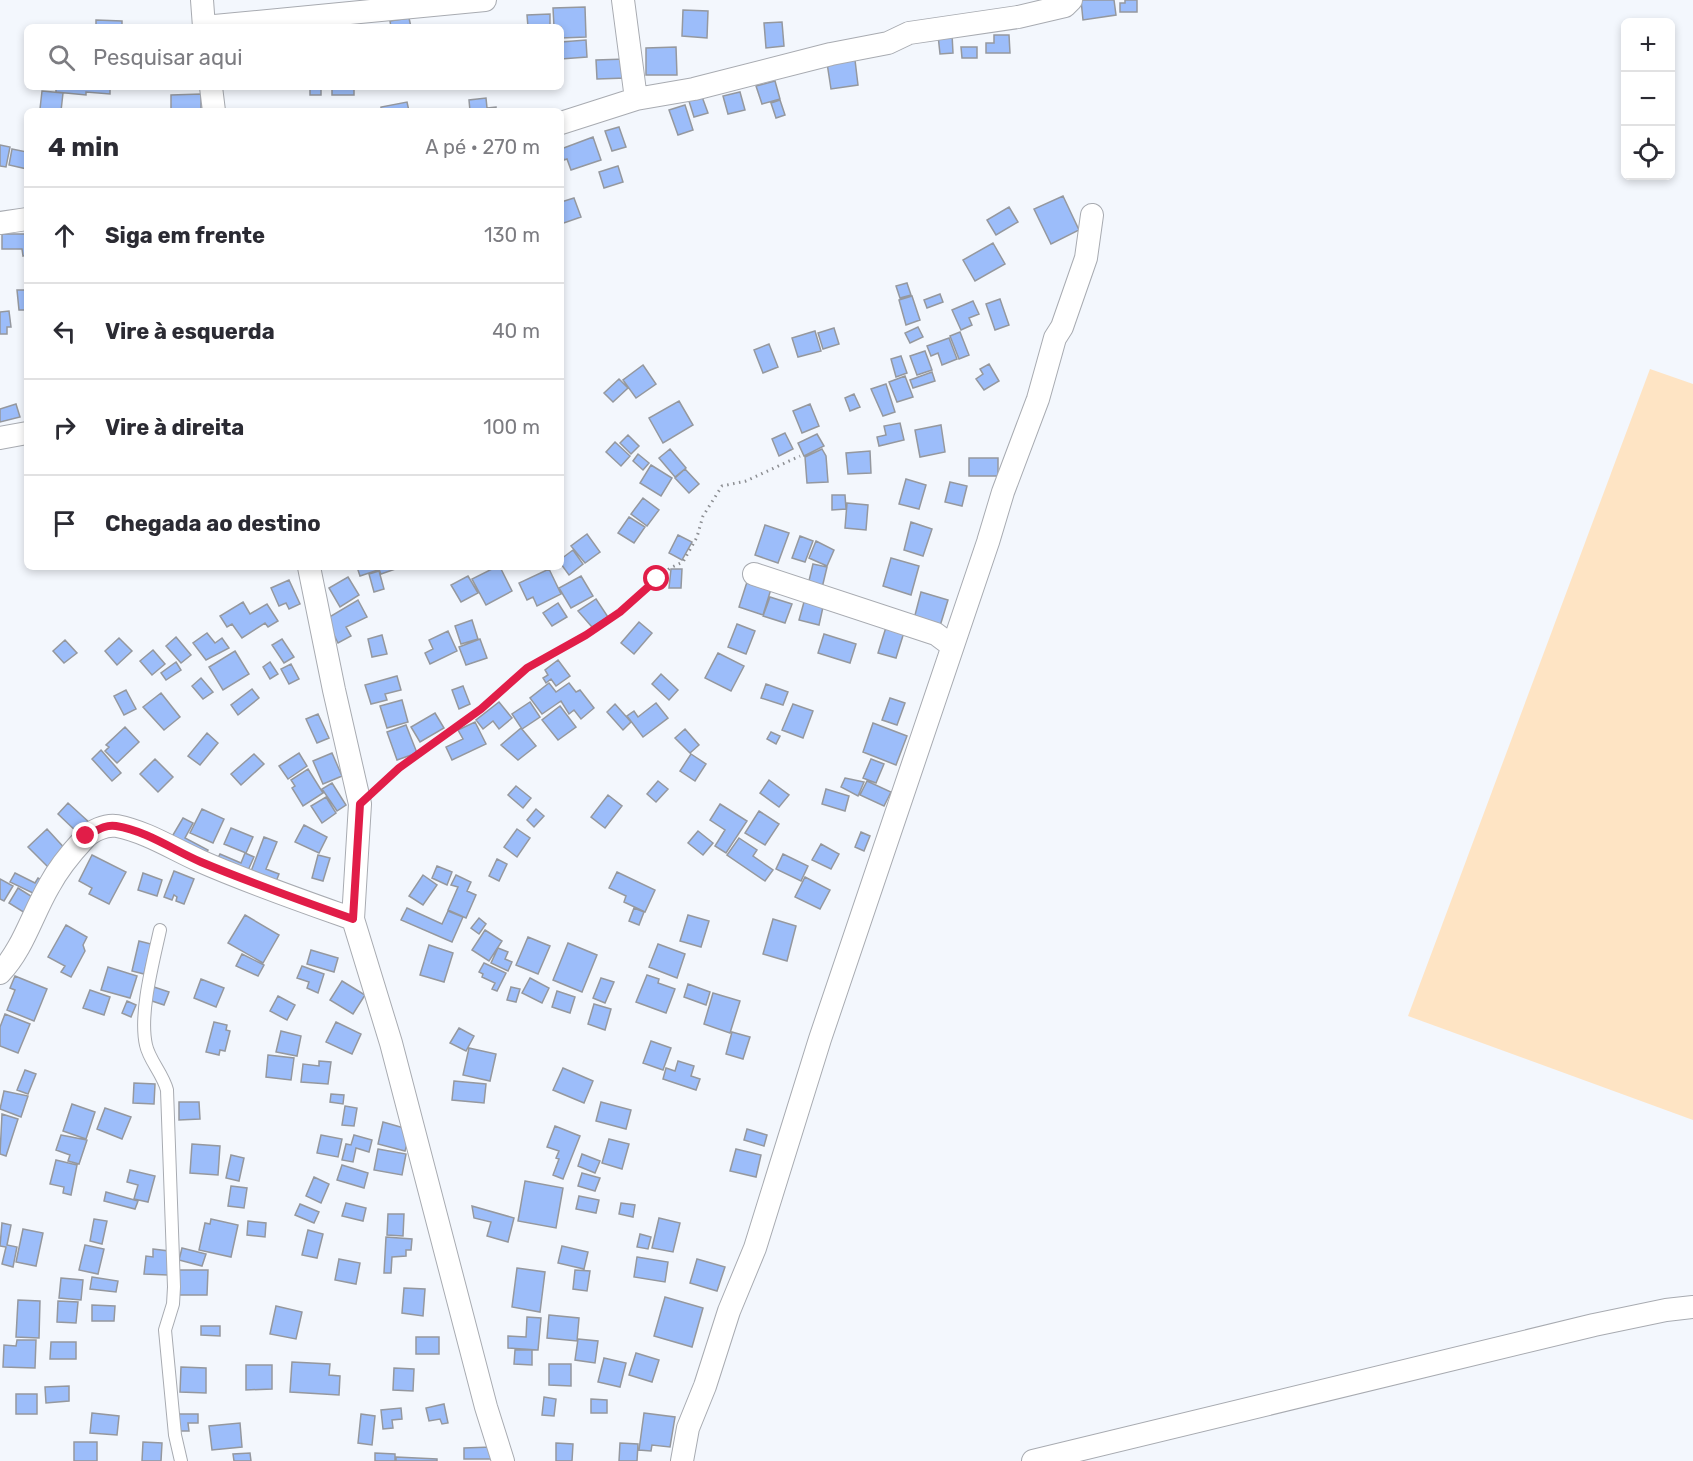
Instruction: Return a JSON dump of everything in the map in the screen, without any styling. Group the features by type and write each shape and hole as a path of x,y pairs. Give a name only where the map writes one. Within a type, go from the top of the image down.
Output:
{"street":[{"path":"202,0 204,24"},
{"path":"235,24 485,0"},
{"path":"623,0 636,99"},
{"path":"564,122 636,99 694,89 831,54 888,43 909,33 1018,17 1065,6 1071,0"},
{"path":"211,90 214,108"},
{"path":"682,1461 688,1428 705,1386 729,1311 755,1248 820,1039 951,646 1003,492 1038,399 1056,338 1076,289 1086,258 1092,215"},
{"path":"0,223 24,219"},
{"path":"0,438 24,434"},
{"path":"310,570 360,804 353,919 391,1043 486,1407 503,1461"},
{"path":"754,573 936,634 951,646"},
{"path":"0,973 12,961 49,886 68,859 86,836 104,826 115,825 163,841 197,860 256,885 353,919"},
{"path":"1033,1461 1594,1325 1666,1310 1693,1307"}],"lane":[{"path":"160,930 146,1001 146,1045 163,1076 167,1090 174,1287 173,1304 165,1330 175,1435 180,1461"}],"path":[{"path":"360,804 399,768 481,709 527,668 586,635 641,596 670,568 683,562 697,537 703,516 722,486 746,482 800,456"}],"shaded area":[{"path":"1650,369 1693,384 1693,1120 1408,1016"}],"building":[{"path":"1081,0 1114,0 1116,15 1083,20"},
{"path":"1125,0 1137,0 1137,12 1120,12 1120,3 1125,3"},
{"path":"585,7 586,37 564,38 564,24 554,24 553,8"},
{"path":"683,10 708,11 707,38 682,36"},
{"path":"550,14 550,24 528,24 527,15"},
{"path":"409,18 410,24 390,24 390,21"},
{"path":"96,20 122,21 122,24 96,24"},
{"path":"782,22 784,46 766,48 764,23"},
{"path":"952,34 953,53 940,54 938,35"},
{"path":"994,35 1009,35 1010,53 986,53 986,43 994,43"},
{"path":"586,40 587,57 564,59 564,42"},
{"path":"676,47 677,75 646,75 646,48"},
{"path":"961,47 977,47 977,58 962,58"},
{"path":"626,59 626,78 597,79 596,60"},
{"path":"855,60 858,85 831,89 827,63"},
{"path":"775,81 780,99 762,104 756,86"},
{"path":"56,90 110,90 110,94 86,92 86,95 56,92"},
{"path":"310,90 321,90 321,95 310,95"},
{"path":"332,90 354,90 354,95 332,95"},
{"path":"42,91 63,93 61,108 40,108"},
{"path":"740,92 745,110 728,114 723,96"},
{"path":"201,94 201,108 171,108 171,95"},
{"path":"701,94 708,113 694,117 688,98"},
{"path":"486,98 487,108 470,108 469,100"},
{"path":"780,100 785,115 776,118 771,103"},
{"path":"407,102 408,108 381,108"},
{"path":"685,105 693,130 678,135 669,110"},
{"path":"619,127 626,147 612,151 605,131"},
{"path":"593,137 601,160 571,170 567,159 564,160 564,148"},
{"path":"0,145 10,147 6,167 0,166"},
{"path":"12,149 24,151 24,168 9,165"},
{"path":"618,166 623,182 604,188 599,172"},
{"path":"1063,196 1079,230 1051,244 1034,209"},
{"path":"574,198 581,217 564,223 564,201"},
{"path":"1009,207 1018,222 996,235 987,220"},
{"path":"2,234 24,234 24,256 22,249 2,249"},
{"path":"993,243 1005,264 975,281 963,260"},
{"path":"907,283 911,295 900,298 896,286"},
{"path":"17,290 24,290 24,310 19,310"},
{"path":"940,294 943,302 927,308 924,300"},
{"path":"912,296 920,320 906,325 899,300"},
{"path":"1000,299 1009,325 995,330 986,304"},
{"path":"973,301 979,314 969,318 972,325 961,330 952,310"},
{"path":"9,311 11,327 7,327 7,334 0,334 0,312"},
{"path":"918,327 923,337 910,343 905,333"},
{"path":"834,328 839,344 823,349 818,333"},
{"path":"815,331 821,351 798,357 792,338"},
{"path":"960,332 969,355 959,359 950,336"},
{"path":"949,338 957,359 942,365 938,353 931,356 927,346"},
{"path":"769,344 778,367 763,373 754,350"},
{"path":"925,351 932,370 917,375 910,356"},
{"path":"901,356 907,373 896,377 891,359"},
{"path":"989,364 999,381 984,390 976,379 983,374 980,369"},
{"path":"643,365 656,384 636,398 623,380"},
{"path":"932,372 935,381 913,388 910,380"},
{"path":"905,376 913,397 897,402 889,382"},
{"path":"619,379 628,388 613,402 604,393"},
{"path":"886,384 895,412 883,416 871,389"},
{"path":"854,394 860,407 850,411 845,398"},
{"path":"679,401 693,425 663,443 649,418"},
{"path":"16,404 20,417 0,422 0,409"},
{"path":"810,404 819,426 802,433 793,411"},
{"path":"900,423 904,440 879,446 877,437 886,435 884,426"},
{"path":"941,425 945,452 920,457 915,430"},
{"path":"785,433 793,449 779,456 772,439"},
{"path":"817,434 824,446 804,456 798,443"},
{"path":"628,435 639,446 631,454 620,443"},
{"path":"615,442 630,456 621,466 606,452"},
{"path":"670,449 686,468 675,477 659,458"},
{"path":"822,449 826,456 828,482 807,483 805,457"},
{"path":"870,451 871,473 848,474 846,453"},
{"path":"638,454 649,463 643,470 633,461"},
{"path":"969,458 998,458 998,476 969,476"},
{"path":"651,465 672,478 661,496 640,483"},
{"path":"685,469 699,484 689,493 675,478"},
{"path":"906,479 926,485 919,509 899,504"},
{"path":"950,482 967,486 962,506 945,502"},
{"path":"832,495 845,495 846,509 832,510"},
{"path":"643,498 659,510 647,526 631,514"},
{"path":"847,503 868,505 866,530 845,528"},
{"path":"629,517 645,527 634,543 618,533"},
{"path":"911,522 932,529 923,556 904,550"},
{"path":"765,525 789,533 778,563 755,555"},
{"path":"587,534 600,552 585,563 571,546"},
{"path":"678,535 692,542 682,560 669,553"},
{"path":"800,536 813,541 805,562 792,558"},
{"path":"816,541 834,550 827,566 809,558"},
{"path":"573,550 583,564 569,575 564,568 564,557"},
{"path":"891,558 919,566 911,595 883,586"},
{"path":"813,564 827,567 822,588 808,585"},
{"path":"671,569 682,569 681,588 669,588"},
{"path":"358,570 378,570 360,576"},
{"path":"379,570 392,570 381,574"},
{"path":"490,570 502,570 512,591 486,605 472,579"},
{"path":"549,570 561,594 537,606 533,597 527,600 519,583"},
{"path":"379,571 384,589 374,592 369,574"},
{"path":"468,576 478,593 461,602 451,585"},
{"path":"581,576 593,596 571,608 559,588"},
{"path":"348,577 359,595 340,607 329,588"},
{"path":"289,580 300,604 289,609 286,603 279,606 271,588"},
{"path":"747,582 771,589 763,615 739,607"},
{"path":"921,592 948,600 940,626 914,619"},
{"path":"770,597 792,604 785,623 763,616"},
{"path":"596,599 608,617 592,627 578,611"},
{"path":"358,600 367,617 346,627 351,636 338,643 326,619"},
{"path":"243,602 250,614 267,604 278,621 268,627 265,623 242,638 232,624 227,627 220,616"},
{"path":"804,602 823,607 819,625 799,620"},
{"path":"558,603 567,617 552,626 543,613"},
{"path":"472,620 478,639 461,644 455,626"},
{"path":"639,622 652,633 634,654 621,643"},
{"path":"737,624 755,631 746,654 728,647"},
{"path":"887,624 905,629 896,658 878,653"},
{"path":"448,631 457,651 430,664 425,653 433,649 429,640"},
{"path":"207,633 215,643 222,638 229,648 206,660 193,643"},
{"path":"824,634 856,644 850,663 818,653"},
{"path":"382,635 387,654 372,657 368,639"},
{"path":"176,637 191,655 181,663 166,646"},
{"path":"119,638 132,651 117,665 105,651"},
{"path":"282,639 294,657 284,663 272,645"},
{"path":"480,639 487,658 466,665 459,647"},
{"path":"65,640 77,653 64,663 53,651"},
{"path":"153,650 165,664 152,675 140,661"},
{"path":"235,651 249,674 223,690 209,667"},
{"path":"718,653 744,666 731,691 705,678"},
{"path":"558,660 570,676 556,686 551,679 546,683 543,678 548,675 545,670"},
{"path":"176,662 181,670 166,680 161,673"},
{"path":"270,662 278,674 270,679 263,667"},
{"path":"291,664 299,679 289,684 281,669"},
{"path":"661,674 678,690 669,700 652,684"},
{"path":"397,676 401,690 385,694 387,700 371,704 365,685"},
{"path":"201,678 213,692 203,699 192,686"},
{"path":"549,683 556,692 569,683 576,692 580,690 594,708 581,719 574,710 569,714 561,701 542,714 530,698"},
{"path":"766,684 788,692 783,705 761,698"},
{"path":"463,686 470,704 459,709 452,690"},
{"path":"252,689 259,698 238,715 231,705"},
{"path":"126,690 136,709 124,715 114,696"},
{"path":"161,693 180,717 164,730 143,707"},
{"path":"890,698 905,703 897,725 882,720"},
{"path":"402,700 408,722 387,728 380,706"},
{"path":"499,702 512,718 499,729 493,721 483,729 476,720"},
{"path":"530,702 540,717 522,729 512,714"},
{"path":"656,703 668,718 643,737 627,716 634,711 638,717"},
{"path":"615,704 631,722 623,730 607,712"},
{"path":"793,704 813,711 803,738 782,730"},
{"path":"560,706 576,727 558,740 542,720"},
{"path":"435,713 444,728 420,742 411,727"},
{"path":"318,714 329,738 317,743 306,719"},
{"path":"475,722 486,744 452,760 446,747 463,739 458,730"},
{"path":"873,723 907,736 896,765 863,752"},
{"path":"406,725 417,753 397,760 387,732"},
{"path":"125,727 139,742 117,763 105,751 109,747 106,745"},
{"path":"521,728 536,746 518,760 501,745"},
{"path":"685,729 699,745 690,753 675,738"},
{"path":"771,732 780,736 776,744 767,739"},
{"path":"207,733 218,743 200,765 188,756"},
{"path":"101,750 121,773 112,781 92,759"},
{"path":"299,753 307,766 288,779 279,766"},
{"path":"332,753 342,776 323,784 313,761"},
{"path":"254,754 264,764 241,785 231,774"},
{"path":"691,754 706,764 695,781 680,771"},
{"path":"155,759 173,777 158,792 140,774"},
{"path":"871,759 884,764 876,783 863,778"},
{"path":"308,769 323,793 303,806 292,788 295,786 291,780"},
{"path":"845,778 864,782 858,796 841,787"},
{"path":"769,780 789,795 779,807 760,793"},
{"path":"658,781 668,789 656,802 647,794"},
{"path":"867,781 891,792 884,806 860,795"},
{"path":"332,783 346,805 337,811 322,789"},
{"path":"516,786 531,798 523,808 508,795"},
{"path":"826,789 849,796 845,811 822,804"},
{"path":"608,795 622,806 605,828 591,817"},
{"path":"326,797 336,813 322,823 311,806"},
{"path":"68,803 91,824 80,835 58,814"},
{"path":"720,804 747,821 726,853 715,846 725,830 710,820"},
{"path":"202,809 224,819 213,843 190,833"},
{"path":"536,809 544,816 534,827 527,820"},
{"path":"759,811 779,824 765,845 745,833"},
{"path":"183,818 193,823 185,838 208,850 204,858 170,840"},
{"path":"304,825 327,837 319,853 295,842"},
{"path":"231,828 253,837 246,853 224,844"},
{"path":"47,829 68,852 50,869 28,847"},
{"path":"517,829 530,838 517,857 504,847"},
{"path":"698,831 713,843 703,855 688,843"},
{"path":"861,832 870,836 864,851 855,847"},
{"path":"264,837 277,842 266,869 279,874 275,884 250,874"},
{"path":"739,838 757,850 753,856 773,870 765,881 727,855"},
{"path":"821,844 839,854 831,869 812,860"},
{"path":"245,853 254,857 246,875 216,862 220,854 241,863"},
{"path":"783,854 808,866 801,881 776,869"},
{"path":"92,855 126,872 109,904 89,894 92,888 79,881"},
{"path":"318,855 330,858 323,881 312,878"},
{"path":"497,859 507,864 499,881 489,876"},
{"path":"437,866 452,872 447,885 432,878"},
{"path":"174,871 194,879 184,904 176,901 177,897 174,895 172,900 164,897"},
{"path":"617,872 655,890 645,912 624,902 626,896 609,888"},
{"path":"15,873 35,883 38,878 48,883 41,897 10,882"},
{"path":"143,873 162,880 157,896 138,890"},
{"path":"423,875 437,885 423,905 409,896"},
{"path":"456,875 471,882 467,891 476,895 466,918 448,910 458,887 451,885"},
{"path":"805,877 830,890 820,909 795,897"},
{"path":"0,879 13,886 4,901 0,899"},
{"path":"18,888 34,898 25,913 9,903"},
{"path":"407,908 442,924 448,911 463,917 452,942 401,920"},
{"path":"634,908 644,912 639,925 629,921"},
{"path":"245,915 279,935 263,963 228,943"},
{"path":"688,915 709,921 701,947 680,941"},
{"path":"479,918 486,924 479,934 471,928"},
{"path":"773,919 796,926 787,961 763,954"},
{"path":"66,925 87,937 83,945 85,951 71,977 61,972 65,966 48,957"},
{"path":"485,930 502,941 489,961 472,950"},
{"path":"528,937 550,946 538,974 516,965"},
{"path":"139,941 151,944 144,974 132,971"},
{"path":"568,943 597,955 582,992 553,980"},
{"path":"658,944 685,954 677,978 649,967"},
{"path":"429,945 453,953 444,982 420,975"},
{"path":"498,948 508,952 505,959 512,962 508,971 491,963"},
{"path":"311,950 338,958 334,972 307,964"},
{"path":"242,954 264,965 258,976 236,966"},
{"path":"484,963 506,973 497,991 492,989 495,983 482,977 483,974 479,972"},
{"path":"302,966 324,974 318,993 307,988 309,982 297,978"},
{"path":"108,967 137,976 130,998 101,990"},
{"path":"647,975 659,979 658,983 675,989 666,1013 636,1002"},
{"path":"15,976 47,989 34,1021 7,1010 15,990 10,988"},
{"path":"530,978 549,988 542,1003 522,993"},
{"path":"601,978 614,982 605,1003 593,998"},
{"path":"201,979 224,988 216,1007 194,998"},
{"path":"342,981 365,995 353,1014 330,1000"},
{"path":"688,984 710,992 706,1005 684,997"},
{"path":"154,987 169,992 164,1005 149,1000"},
{"path":"511,987 520,989 516,1002 507,1000"},
{"path":"90,990 110,997 104,1015 83,1008"},
{"path":"557,991 575,997 570,1013 552,1007"},
{"path":"713,993 740,1001 730,1033 704,1024"},
{"path":"278,996 295,1005 287,1020 270,1011"},
{"path":"127,1001 136,1005 131,1017 122,1013"},
{"path":"594,1004 611,1009 605,1030 588,1024"},
{"path":"5,1014 30,1024 18,1053 0,1046 0,1027"},
{"path":"214,1022 227,1025 226,1030 230,1031 225,1051 220,1050 219,1055 206,1052"},
{"path":"336,1022 361,1034 352,1054 326,1042"},
{"path":"459,1028 474,1036 466,1051 450,1043"},
{"path":"281,1031 301,1036 297,1056 276,1052"},
{"path":"732,1032 750,1037 743,1059 726,1054"},
{"path":"651,1041 671,1048 663,1070 643,1063"},
{"path":"469,1048 496,1054 490,1081 463,1075"},
{"path":"268,1055 294,1058 291,1080 266,1077"},
{"path":"319,1061 331,1062 328,1084 301,1082 303,1064 319,1066"},
{"path":"678,1061 694,1066 691,1076 700,1079 696,1090 663,1079 666,1068 675,1071"},
{"path":"563,1068 593,1081 584,1103 553,1090"},
{"path":"25,1070 36,1074 28,1094 17,1090"},
{"path":"454,1081 486,1084 484,1103 452,1100"},
{"path":"134,1083 155,1084 154,1104 133,1103"},
{"path":"4,1091 28,1096 21,1117 0,1109"},
{"path":"331,1094 344,1095 343,1104 330,1102"},
{"path":"179,1102 199,1102 200,1119 179,1120"},
{"path":"601,1102 631,1110 626,1129 596,1121"},
{"path":"72,1104 95,1112 86,1139 63,1131"},
{"path":"345,1106 357,1108 354,1126 342,1125"},
{"path":"105,1108 131,1117 122,1139 97,1129"},
{"path":"2,1114 18,1119 6,1156 0,1154"},
{"path":"383,1122 411,1130 405,1151 378,1144"},
{"path":"555,1126 580,1136 563,1179 553,1175 559,1159 556,1158 559,1151 547,1147"},
{"path":"747,1129 767,1135 764,1146 744,1140"},
{"path":"61,1135 87,1140 79,1164 68,1161 70,1155 56,1150"},
{"path":"321,1135 342,1139 338,1157 317,1153"},
{"path":"354,1135 372,1140 369,1152 356,1148 353,1162 342,1160 346,1144 351,1145"},
{"path":"609,1139 629,1144 622,1169 602,1163"},
{"path":"192,1144 220,1146 218,1175 190,1173"},
{"path":"378,1149 406,1154 402,1175 374,1170"},
{"path":"736,1149 761,1155 756,1177 730,1171"},
{"path":"582,1154 600,1161 595,1173 578,1166"},
{"path":"231,1155 244,1158 239,1181 226,1178"},
{"path":"56,1160 77,1165 71,1195 63,1193 64,1187 50,1184"},
{"path":"342,1165 368,1173 364,1188 337,1180"},
{"path":"130,1170 155,1176 148,1202 134,1199 138,1185 127,1182"},
{"path":"582,1173 600,1178 595,1191 578,1186"},
{"path":"314,1177 329,1184 321,1203 306,1196"},
{"path":"525,1181 563,1188 556,1228 518,1221"},
{"path":"231,1186 247,1188 244,1208 228,1206"},
{"path":"106,1192 138,1201 135,1209 104,1201"},
{"path":"579,1196 599,1200 596,1213 576,1209"},
{"path":"346,1203 366,1208 363,1221 342,1216"},
{"path":"621,1203 635,1205 633,1217 619,1214"},
{"path":"300,1204 319,1212 314,1223 295,1215"},
{"path":"472,1206 514,1218 508,1242 487,1236 491,1222 474,1218"},
{"path":"388,1214 404,1214 403,1236 387,1235"},
{"path":"659,1218 680,1223 673,1252 652,1248"},
{"path":"94,1219 107,1221 102,1244 90,1241"},
{"path":"211,1219 238,1225 231,1257 199,1250 205,1223 210,1224"},
{"path":"248,1221 266,1223 265,1237 247,1235"},
{"path":"2,1223 11,1225 7,1245 17,1247 13,1267 2,1264 6,1247 0,1246"},
{"path":"23,1229 43,1233 36,1266 16,1262"},
{"path":"308,1230 323,1234 317,1258 302,1255"},
{"path":"640,1234 651,1237 648,1249 637,1247"},
{"path":"386,1237 412,1239 411,1250 406,1250 406,1256 392,1257 391,1273 384,1273"},
{"path":"85,1245 104,1249 98,1274 79,1270"},
{"path":"562,1246 588,1252 584,1269 558,1263"},
{"path":"182,1248 206,1254 202,1266 179,1260"},
{"path":"153,1249 169,1251 168,1275 144,1274 146,1256 153,1257"},
{"path":"637,1257 668,1262 665,1282 634,1277"},
{"path":"339,1259 360,1263 356,1284 335,1280"},
{"path":"697,1259 725,1267 717,1291 690,1283"},
{"path":"517,1268 545,1272 540,1312 512,1307"},
{"path":"179,1270 208,1270 207,1295 179,1295"},
{"path":"575,1270 590,1271 587,1291 573,1289"},
{"path":"92,1277 118,1281 116,1292 90,1289"},
{"path":"61,1278 83,1280 81,1300 59,1298"},
{"path":"404,1288 425,1289 423,1316 402,1313"},
{"path":"665,1297 703,1308 692,1347 654,1336"},
{"path":"18,1300 40,1301 39,1338 16,1337"},
{"path":"58,1301 78,1302 76,1323 57,1322"},
{"path":"92,1305 115,1306 114,1321 92,1321"},
{"path":"276,1306 302,1312 296,1339 270,1334"},
{"path":"549,1315 579,1318 577,1341 547,1338"},
{"path":"527,1317 541,1318 538,1350 508,1348 508,1336 526,1337"},
{"path":"201,1326 220,1326 220,1336 201,1335"},
{"path":"416,1337 439,1337 439,1354 416,1354"},
{"path":"578,1339 598,1341 595,1363 575,1360"},
{"path":"17,1340 36,1340 35,1368 3,1367 4,1345 16,1346"},
{"path":"51,1342 76,1342 76,1359 50,1359"},
{"path":"515,1350 532,1350 532,1365 514,1364"},
{"path":"636,1353 659,1360 652,1382 629,1375"},
{"path":"604,1358 626,1363 620,1387 598,1382"},
{"path":"292,1362 330,1364 329,1375 340,1376 339,1395 290,1392"},
{"path":"549,1364 571,1364 571,1386 549,1385"},
{"path":"246,1365 272,1365 272,1389 246,1390"},
{"path":"181,1367 206,1368 206,1393 180,1392"},
{"path":"394,1368 414,1369 413,1391 393,1390"},
{"path":"69,1386 69,1401 46,1403 45,1387"},
{"path":"16,1394 37,1394 37,1414 16,1414"},
{"path":"544,1397 556,1399 554,1416 542,1415"},
{"path":"591,1399 607,1400 607,1413 591,1413"},
{"path":"444,1404 448,1423 442,1424 440,1419 429,1421 426,1408"},
{"path":"401,1408 402,1419 392,1420 393,1428 383,1429 381,1410"},
{"path":"92,1413 119,1416 117,1435 90,1433"},
{"path":"644,1413 675,1417 670,1447 652,1445 651,1451 639,1450"},
{"path":"179,1414 198,1414 198,1423 188,1423 189,1431 179,1431"},
{"path":"361,1414 375,1416 372,1445 358,1443"},
{"path":"240,1423 242,1447 212,1450 209,1426"},
{"path":"74,1442 97,1442 97,1461 74,1461"},
{"path":"143,1442 162,1443 161,1461 142,1461"},
{"path":"556,1443 573,1444 572,1461 556,1461"},
{"path":"620,1443 638,1444 637,1461 619,1461"},
{"path":"492,1447 492,1459 464,1459 464,1448"},
{"path":"250,1453 251,1461 234,1461 233,1454"},
{"path":"375,1453 395,1454 395,1461 375,1461"},
{"path":"396,1457 437,1459 437,1461 396,1461"}],"route":[{"path":"86,836 104,826 115,825 163,841 197,860 256,885 353,919 361,823 360,804 399,768 481,709 527,668 586,635 620,612 641,596 657,579"}]}
